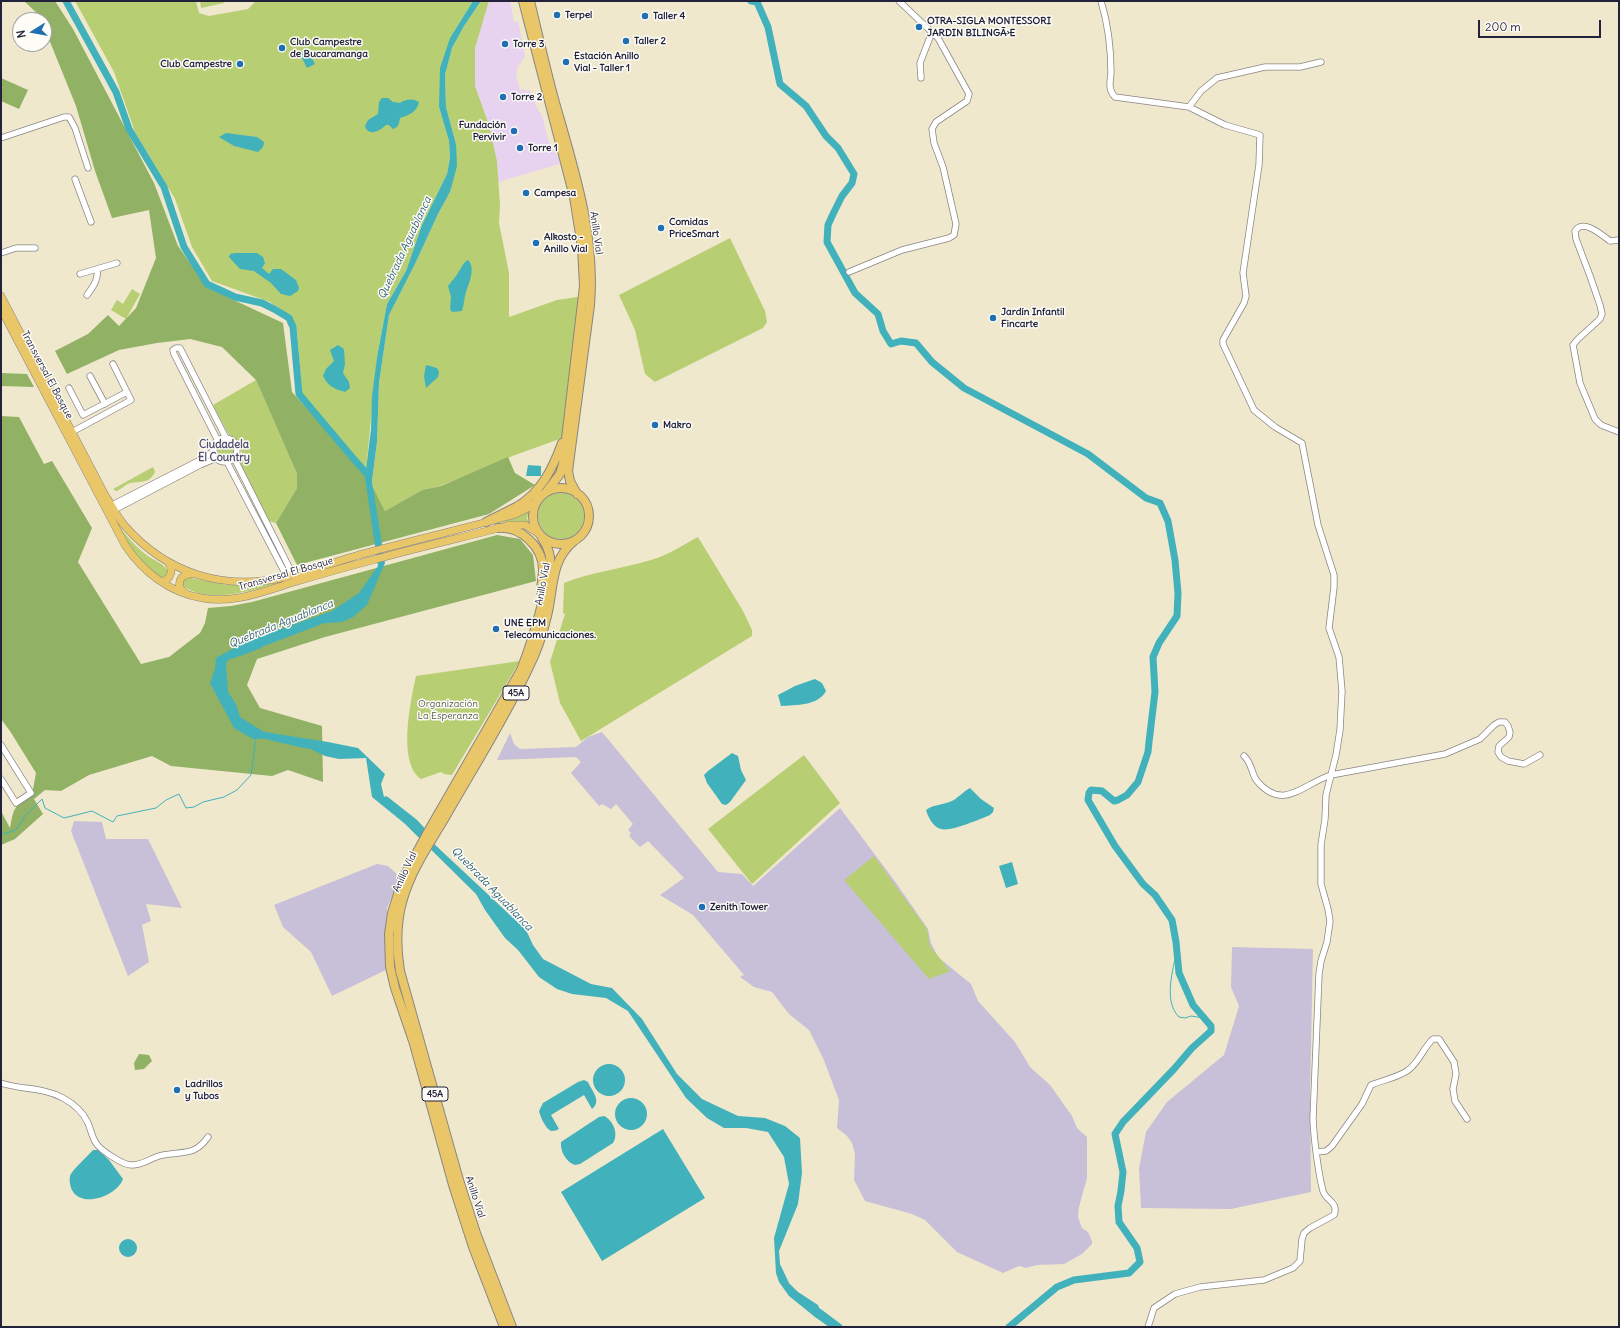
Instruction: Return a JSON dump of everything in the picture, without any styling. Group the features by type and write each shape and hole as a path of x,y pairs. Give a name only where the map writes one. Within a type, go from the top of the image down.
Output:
{"highway":[{"name":"Anillo Víal","path":"523,1 574,197 582,247 584,293 568,423 561,470 547,492"},
{"name":"Anillo Víal","path":"530,1 554,99 576,174 590,251 590,305 568,471 570,481 577,494"},
{"path":"486,522 522,503 532,496 540,487 555,462 568,423"},
{"path":"561,488 571,490 577,494 585,503 588,510 589,518 583,534 574,541 557,545 540,536 534,526 532,517 538,500 547,492 561,488"},
{"path":"498,528 508,528 519,532 533,543 539,553 543,570 540,600 541,608"},
{"name":"Anillo Víal","path":"504,1327 473,1247 455,1192 414,1044 396,993 391,972 389,945 392,913 403,878 419,855 521,670 539,620 548,578 550,562 548,548 540,536"},
{"name":"Anillo Víal","path":"431,833 508,708 530,667 547,618 557,564 563,552 574,541"},
{"name":"Anillo Víal","path":"419,855 400,912 397,944 400,971 459,1180 476,1234 512,1327"}],"main road":[{"name":"Transversal El Bosque","path":"1,296 113,508 135,537 154,553 191,574 210,579 238,582 270,580 290,576 387,547 522,512 538,500"},
{"name":"Transversal El Bosque","path":"1,309 125,545 141,567 162,582 186,594 217,600 244,597 389,555 515,524 522,524 529,527 540,536"},
{"path":"162,582 168,580 171,574 171,568 168,562"},
{"path":"186,594 180,588 179,582 183,576 191,574"}],"street":[{"path":"849,272 897,252 949,238 954,235 956,224 953,208 932,129 936,122 967,101 969,94 938,38 899,1"},
{"path":"1101,1 1108,30 1111,93 1118,99 1189,107 1225,125 1256,133 1260,136 1259,165 1243,273 1246,296 1244,303 1223,340 1223,344 1254,410 1275,427 1300,440 1303,446 1318,525 1334,575 1329,628 1339,657 1342,691 1340,730 1326,795 1325,819 1321,845 1320,884 1328,908 1330,921 1327,942 1320,961 1313,1119 1324,1193 1335,1206 1335,1211 1334,1214 1304,1233 1302,1238 1300,1261 1287,1271 1264,1280 1200,1287 1175,1294 1154,1308 1148,1327"},
{"path":"921,78 920,63 932,32"},
{"path":"1189,107 1201,92 1216,78 1265,67 1300,67 1321,62"},
{"path":"1,138 46,126 64,117 70,119 75,128 88,168"},
{"path":"1,141 39,128"},
{"path":"75,180 90,222"},
{"path":"1619,240 1610,241 1592,228 1584,226 1579,227 1575,231 1576,239 1602,314 1600,319 1575,342 1574,350 1580,383 1595,419 1601,425 1619,432"},
{"path":"1,252 16,248 35,248"},
{"path":"80,274 117,264"},
{"path":"87,295 96,281 98,274 97,269"},
{"path":"218,441 174,354 173,350 176,348 180,348 226,438 234,442 237,447 237,453 234,458 227,462 222,462 217,458 214,451 215,445 218,441 226,438"},
{"path":"72,432 131,400 113,364"},
{"path":"90,376 105,404"},
{"path":"69,388 83,415 127,392"},
{"path":"113,508 214,451"},
{"path":"113,508 217,458"},
{"path":"234,458 290,576"},
{"path":"227,462 290,576"},
{"path":"1244,756 1250,764 1256,779 1269,792 1276,795 1291,794 1331,775 1445,754 1480,739 1499,722 1505,722 1510,732 1509,737 1499,746 1498,752 1501,758 1516,764 1524,764 1540,755"},
{"path":"1,745 31,793 16,803 1,779"},
{"path":"1317,1152 1326,1151 1332,1146 1362,1104 1371,1085 1393,1078 1407,1071 1416,1062 1433,1039 1439,1039 1454,1062 1456,1074 1453,1089 1455,1101 1467,1119"},
{"path":"1,1082 21,1088 44,1090 63,1098 79,1109 88,1123 98,1146 123,1164 130,1166 145,1164 160,1155 197,1150 208,1137"}],"shaded area":[{"path":"489,1 510,1 514,22 518,21 525,56 518,67 516,75 520,90 530,90 538,110 542,115 548,140 558,157 560,164 498,182 497,161 489,125 475,86 475,48"},
{"path":"602,732 718,872 742,874 753,886 840,808 894,880 928,929 931,943 938,957 971,984 978,1001 1015,1042 1030,1067 1050,1085 1072,1116 1077,1128 1087,1137 1087,1178 1079,1207 1078,1217 1082,1228 1088,1232 1092,1244 1082,1254 1064,1264 1037,1265 1026,1268 1019,1266 1003,1273 957,1252 925,1220 912,1214 865,1201 854,1180 855,1154 852,1143 847,1136 837,1128 839,1100 823,1058 809,1030 789,1014 772,992 754,987 740,977 744,975 693,915 660,895 684,878 648,841 640,847 629,836 631,833 628,830 633,824 616,804 611,809 602,804 599,806 571,773 581,762 576,757 497,760 510,733 514,744 520,749 576,747 588,737"},
{"path":"74,821 102,822 106,839 148,839 182,908 146,904 151,921 142,925 149,962 128,976 71,831"},
{"path":"377,864 388,866 400,877 387,908 386,936 390,968 332,996 311,952 283,927 274,905"},
{"path":"1232,947 1313,949 1310,1094 1311,1192 1231,1209 1141,1208 1139,1168 1146,1132 1167,1102 1224,1055 1239,1006 1231,987"}],"green space":[{"path":"24,1 55,1 73,29 154,183 178,246 208,288 283,323 292,392 365,472 385,511 422,490 441,486 508,457 515,473 535,485 489,514 297,565 276,523 297,488 297,474 256,380 222,347 190,339 157,343 119,350 67,374 55,351 88,334 108,315 119,326 136,308 156,258 149,210 112,218 95,171 76,106 52,47 52,12 36,12"},
{"name":"Club Campestre de Bucaramanga","path":"75,1 196,1 199,13 209,16 248,9 256,1 473,1 450,38 439,107 449,141 450,158 447,174 422,225 406,271 387,304 377,357 366,470 353,458 302,393 297,330 289,315 270,302 212,281 192,247 175,199 135,132 114,72"},
{"path":"200,1 223,1 224,3 201,8"},
{"path":"481,1 489,1 475,48 475,86 489,125 497,161 500,205 499,223 509,273 509,317 557,300 584,296 568,436 515,455 440,486 422,490 385,511 374,490 372,481 377,442 379,383 389,315 450,192 456,144 446,107 445,75 452,48 464,26"},
{"path":"1,78 28,90 19,109 1,101"},
{"path":"730,238 765,311 767,322 763,328 655,382 645,374 635,330 619,295"},
{"path":"132,289 140,294 126,319 111,310 117,300 123,304"},
{"path":"1,373 27,374 34,387 1,386"},
{"path":"256,380 297,474 297,488 276,523 269,521 238,459 242,453 238,441 229,435 213,405"},
{"path":"1,416 19,417 44,464 52,461 92,528 78,562 141,664 169,657 200,633 205,623 208,608 252,602 497,535 520,539 533,555 536,581 325,637 257,659 247,685 260,708 322,726 323,782 288,770 272,776 171,766 152,756 89,775 61,791 45,790 34,799 43,814 15,839 1,845 1,811 10,828 14,811 18,805 32,795 36,773 1,719"},
{"path":"226,441 232,444 235,450 232,456 226,459 220,456 217,450 220,444"},
{"path":"153,467 155,472 153,476 147,480 130,483 116,491 113,489"},
{"path":"566,493 578,499 583,507 583,525 578,533 570,538 556,539 544,533 539,525 538,511 544,499 552,494"},
{"path":"529,510 527,518 530,526 521,521 502,523 505,520"},
{"path":"118,525 140,550 165,567 169,573 164,578 148,570 131,549"},
{"path":"698,537 743,611 752,630 752,636 581,741 560,703 550,662 565,614 563,613 564,583 585,576 657,558"},
{"path":"187,577 226,585 296,577 254,590 223,595 209,595 195,592 183,586 182,579"},
{"name":"Organización La Esperanza","path":"520,661 452,775 441,772 421,779 414,771 409,759 408,745 409,715 416,676"},
{"path":"804,755 840,803 752,884 708,829"},
{"path":"874,856 927,929 930,946 950,971 929,979 844,880"},
{"path":"139,1054 149,1055 152,1061 144,1069 135,1070 134,1063"}],"water":[{"path":"473,1 481,1 464,26 452,48 445,75 446,107 456,144 457,166 450,192 389,315 379,383 377,442 372,481 385,563 367,605 353,617 342,622 299,625 279,635 261,648 228,660 226,664 228,692 236,704 240,717 264,732 358,748 385,774 381,784 384,797 526,930 533,945 543,959 591,984 612,988 642,1019 677,1074 702,1099 738,1116 765,1118 785,1126 800,1138 802,1173 798,1204 779,1251 780,1264 789,1283 798,1292 818,1305 820,1310 827,1318 840,1327 829,1327 815,1317 789,1296 779,1282 776,1273 774,1238 789,1184 784,1157 768,1132 746,1128 724,1128 707,1118 686,1098 628,1011 606,998 572,994 557,989 539,977 518,950 505,938 485,910 476,894 404,823 372,797 366,758 339,759 325,756 298,743 279,738 253,739 234,728 210,683 215,669 216,658 249,640 332,611 359,593 378,566 365,478 377,357 387,304 406,271 422,225 447,174 450,158 449,141 439,107 440,68 450,38"},
{"path":"307,50 315,64 307,68 300,54"},
{"path":"382,98 388,98 393,102 400,103 409,100 419,102 414,111 400,118 398,125 395,128 393,129 389,125 386,125 378,131 371,132 365,126 368,120 378,114 379,102"},
{"path":"226,133 257,137 264,142 263,147 258,152 234,146 219,137"},
{"path":"257,253 263,257 265,263 262,268 269,274 273,269 281,269 296,280 299,288 298,291 290,296 281,294 271,283 254,271 240,269 229,257 230,254"},
{"path":"468,260 472,271 465,294 462,311 452,312 450,309 451,297 448,286 464,263"},
{"path":"338,345 344,349 345,364 343,373 349,382 350,388 345,392 332,387 323,376 326,369 334,361 330,350"},
{"path":"426,365 437,368 439,372 438,377 426,388 424,376"},
{"path":"528,465 541,466 541,476 526,476"},
{"path":"815,679 822,683 826,691 818,700 800,705 781,706 778,695 795,686"},
{"path":"732,753 738,756 741,770 746,780 730,802 726,805 722,804 707,783 704,775"},
{"path":"970,788 981,799 994,808 990,815 966,825 951,829 941,829 933,824 926,810 954,800"},
{"path":"1012,862 1018,884 1006,888 999,866"},
{"path":"609,1064 618,1067 622,1071 625,1080 622,1089 618,1093 609,1096 600,1093 596,1089 593,1080 596,1071 600,1067"},
{"path":"584,1080 588,1082 595,1096 595,1106 592,1109 584,1095 551,1115 559,1129 553,1131 550,1130 539,1111 543,1103"},
{"path":"628,1098 634,1098 644,1105 647,1114 646,1120 640,1127 634,1130 628,1130 618,1123 615,1117 615,1111 622,1101"},
{"path":"604,1116 610,1121 614,1128 615,1139 613,1143 580,1164 572,1164 564,1156 561,1142 599,1117"},
{"path":"663,1129 705,1198 602,1261 561,1192"},
{"path":"93,1150 98,1150 109,1160 123,1179 114,1191 106,1195 90,1199 82,1198 76,1195 71,1188 70,1176 77,1166"},
{"path":"128,1239 134,1242 137,1248 134,1254 128,1257 122,1254 119,1248 122,1242"}],"waterway":[{"path":"66,1 116,92 129,129 164,187 184,247 207,284 235,297 262,303 289,318 293,327 299,394 368,475"},
{"path":"751,1 757,2 768,27 780,84 806,106 826,136 838,148 854,174 852,183 842,196 828,225 827,242 855,293 878,314 883,331 891,344 901,341 916,343 932,362 964,388 1088,454 1146,498 1160,503 1168,521 1175,560 1178,593 1177,616 1159,643 1153,657 1155,692 1148,752 1138,782 1127,795 1114,801 1102,791 1091,790 1088,800 1115,846 1143,884 1155,895 1172,920 1179,973 1193,1005 1211,1026 1211,1031 1192,1048 1123,1122 1115,1134 1123,1172 1118,1206 1119,1222 1137,1248 1140,1262 1129,1273 1074,1280 1057,1287 1009,1327"},
{"name":"Quebrada Aguablanca","path":"265,642 320,621"},
{"name":"Quebrada Aguablanca","path":"268,736 307,745"},
{"path":"1,833 3,834 16,830 25,816 42,799 45,808 64,818 92,811 113,822 117,816 156,808 166,800 179,794 186,808 194,807 203,802 224,797 237,790 251,775 256,738"},
{"name":"Quebrada Aguablanca","path":"386,800 414,822 429,838"},
{"path":"1177,950 1170,985 1171,1003 1179,1017 1185,1018 1191,1016 1204,1018"},
{"name":"Quebrada Aguablanca","path":"819,1312 839,1327"}],"place":[{"name":"Terpel","path":"557,15"},
{"name":"Taller 4","path":"645,16"},
{"name":"OTRA-SIGLA MONTESSORI JARDIN BILINGÃ›E","path":"919,27"},
{"name":"Taller 2","path":"626,41"},
{"name":"Torre 3","path":"505,44"},
{"name":"Club Campestre de Bucaramanga","path":"282,48"},
{"name":"Estación Anillo Vial - Taller 1","path":"566,62"},
{"name":"Club Campestre","path":"240,64"},
{"name":"Torre 2","path":"503,97"},
{"name":"Fundación Pervivir","path":"514,131"},
{"name":"Torre 1","path":"520,148"},
{"name":"Campesa","path":"526,193"},
{"name":"Comidas PriceSmart","path":"661,228"},
{"name":"Alkosto - Anillo Vial","path":"536,243"},
{"name":"Jardín Infantil Fincarte","path":"993,318"},
{"name":"Makro","path":"655,425"},
{"name":"UNE EPM Telecomunicaciones.","path":"496,629"},
{"name":"Zenith Tower","path":"702,907"},
{"name":"Ladrillos y Tubos","path":"177,1090"}],"district":[{"name":"Ciudadela El Country","path":"224,451"}]}
